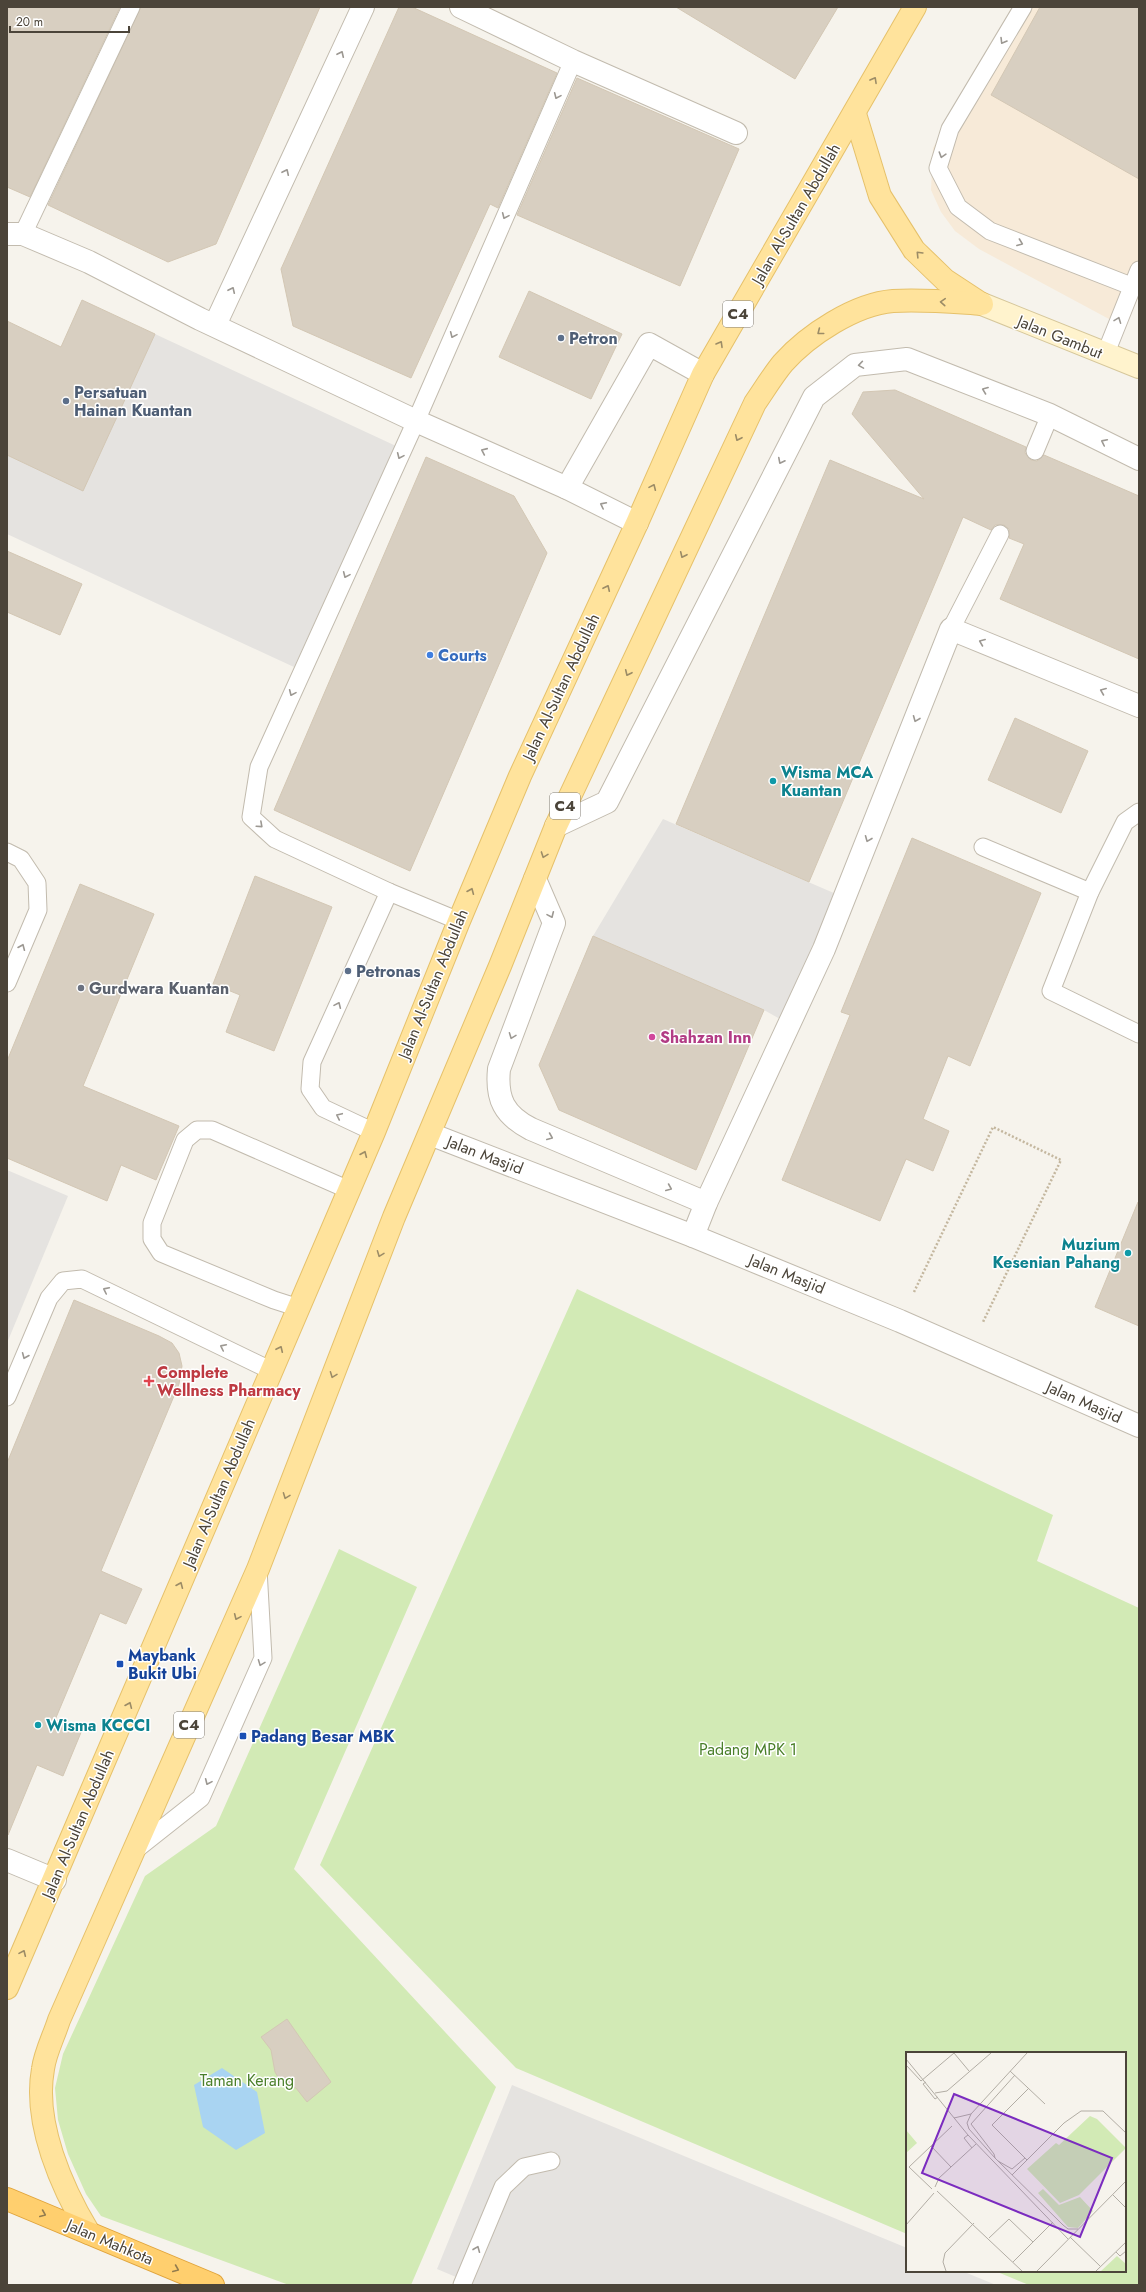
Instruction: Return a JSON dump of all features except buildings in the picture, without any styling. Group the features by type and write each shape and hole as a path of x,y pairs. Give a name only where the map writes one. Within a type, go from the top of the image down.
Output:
{"highway":[{"name":"Jalan Mahkota","path":"7,2199 213,2285"}],"main road":[{"name":"Jalan Al-Sultan Abdullah","path":"7,1988 55,1880 270,1370 299,1308 374,1132 459,921 520,776 637,523 703,374 855,114 915,7"},
{"path":"855,114 880,196 914,250 945,280 982,304"},
{"name":"C4","path":"89,2233 69,2196 51,2151 42,2107 43,2069 59,2020 258,1569 394,1217 430,1134 556,826 755,402 784,362 823,329 857,309 891,301 913,300 982,304"}],"street":[{"path":"215,325 363,7"},
{"path":"461,7 573,61 736,133"},
{"path":"15,234 89,262 215,325 416,421 567,488 637,523"},
{"name":"Jalan Gambut","path":"982,304 1105,355 1139,367"},
{"path":"567,488 649,344 703,374"},
{"path":"556,826 607,802 814,397 855,365 907,360 1050,415 1139,459"},
{"path":"693,1236 706,1203 824,949 951,629 1139,706"},
{"path":"535,879 554,923 499,1069 498,1085 502,1104 516,1121 531,1129 706,1203"},
{"name":"Jalan Masjid","path":"430,1134 693,1236 900,1321 1139,1426"},
{"path":"7,1860 55,1880"}],"lane":[{"path":"15,234 131,7"},
{"path":"1023,7 950,129 938,168 958,208 990,231 1131,286"},
{"path":"459,921 389,892 275,839 251,817 259,767 416,421 573,61"},
{"path":"1105,355 1131,286 1139,270"},
{"path":"1035,451 1050,415"},
{"path":"951,629 1000,534"},
{"path":"1139,812 1125,822 1090,892 1050,991 1139,1034"},
{"path":"983,847 1090,892"},
{"path":"7,852 21,859 38,883 38,910 7,983"},
{"path":"374,1132 323,1108 310,1089 312,1062 389,892"},
{"path":"299,1308 274,1300 161,1252 152,1239 152,1223 185,1140 197,1130 212,1130 349,1190"},
{"path":"7,1397 49,1298 63,1281 82,1279 270,1370"},
{"path":"133,1852 201,1798 263,1658 258,1569"},
{"path":"462,2285 503,2187 524,2167 551,2161"}],"path":[{"path":"900,1321 993,1127 1061,1160 969,1351"}],"shaded area":[{"path":"1014,7 1139,7 1139,298 1128,309 1109,319 979,249 955,231 941,212 931,190 933,148"},
{"path":"155,334 396,446 294,667 7,534 7,455 83,490"},
{"path":"663,819 850,900 796,1028 764,1010 593,936"},
{"path":"7,1170 68,1196 7,1343"},
{"path":"512,2085 906,2248 906,2272 964,2272 996,2285 475,2285 437,2269"}],"green space":[{"name":"Padang MPK 1","path":"577,1289 1053,1515 1037,1561 1139,1608 1139,2285 1029,2285 997,2272 1126,2272 1126,2052 906,2052 906,2234 516,2068 320,1865"},
{"name":"Taman Kerang","path":"339,1549 417,1587 294,1869 496,2087 411,2285 289,2285 101,2216 86,2194 68,2154 58,2120 55,2088 63,2054 145,1876 216,1826"}],"water":[{"path":"222,2068 257,2092 265,2133 236,2150 203,2127 194,2085"}],"place":[{"name":"Petron","path":"561,338"},
{"name":"Persatuan Hainan Kuantan","path":"66,401"},
{"name":"Courts","path":"430,655"},
{"name":"Wisma MCA Kuantan","path":"773,781"},
{"name":"Petronas","path":"348,971"},
{"name":"Gurdwara Kuantan","path":"81,988"},
{"name":"Shahzan Inn","path":"652,1037"},
{"name":"Muzium Kesenian Pahang","path":"1128,1253"},
{"name":"Complete Wellness Pharmacy","path":"149,1381"},
{"name":"Maybank Bukit Ubi","path":"120,1664"},
{"name":"Wisma KCCCI","path":"38,1725"},
{"name":"Padang Besar MBK","path":"243,1736"}]}
